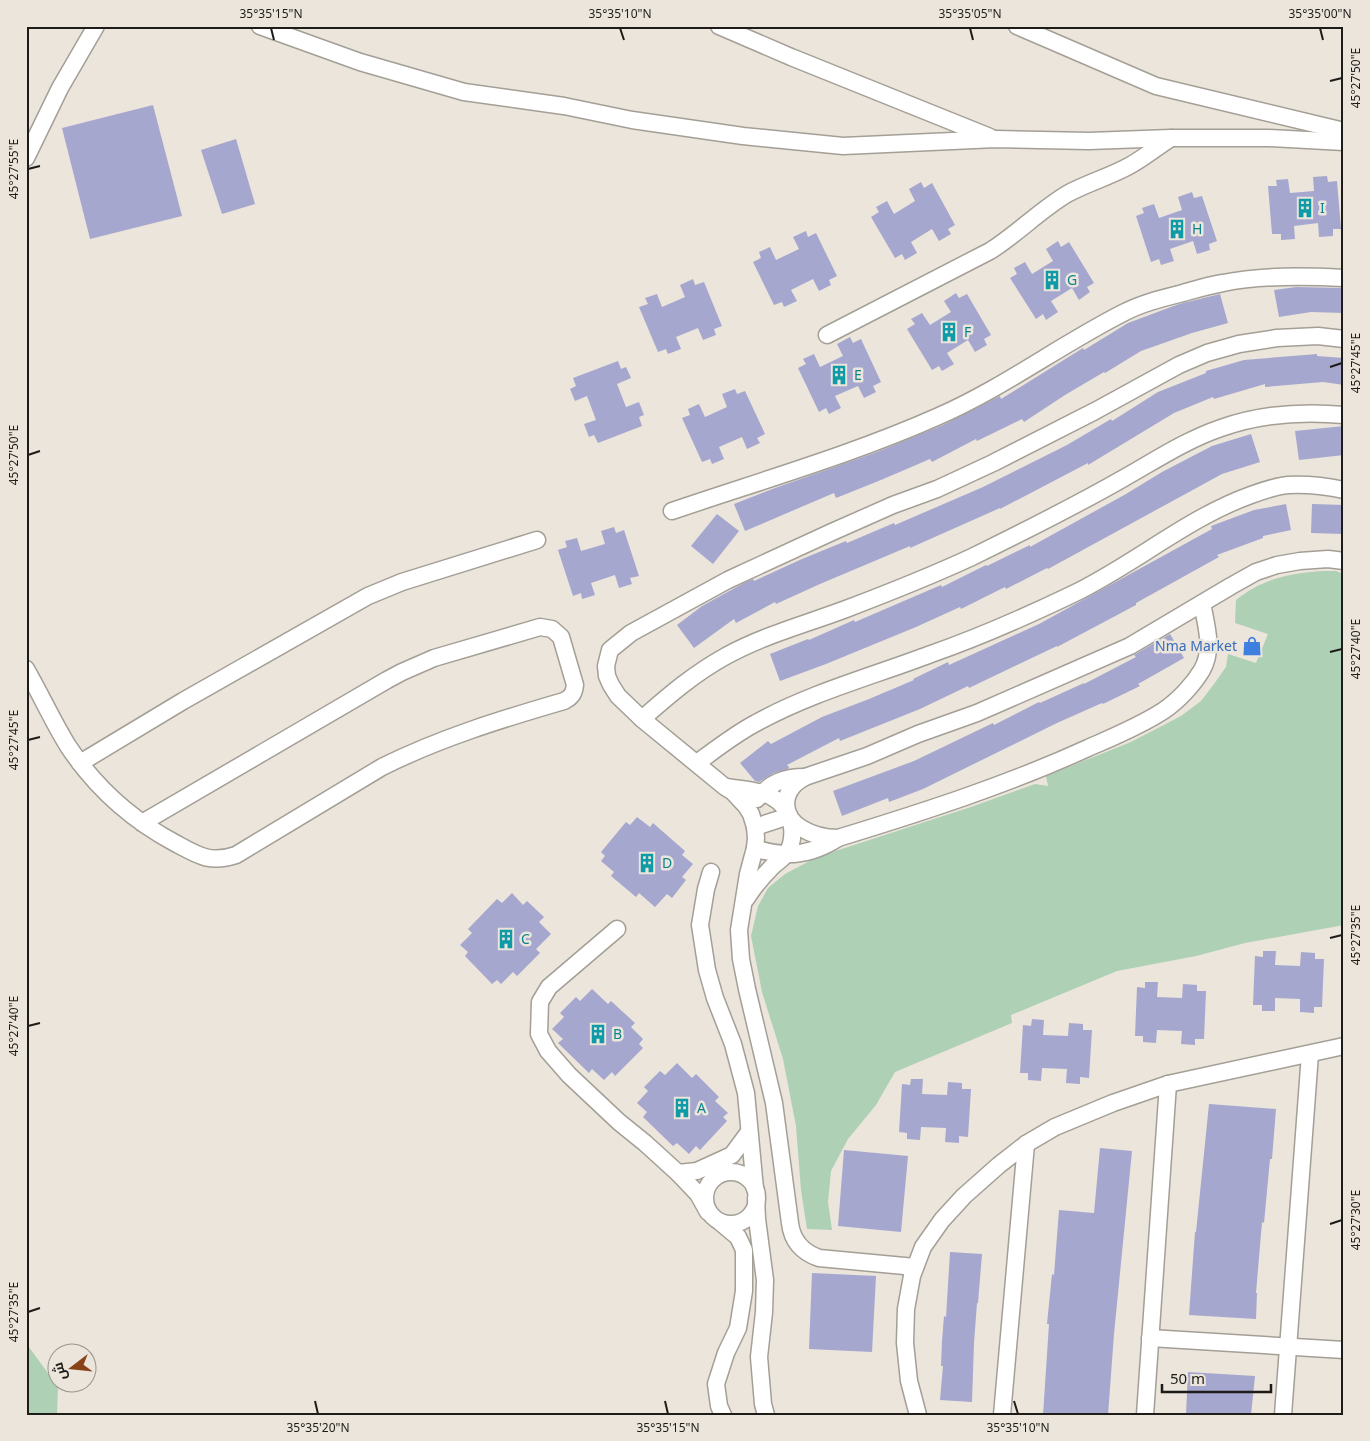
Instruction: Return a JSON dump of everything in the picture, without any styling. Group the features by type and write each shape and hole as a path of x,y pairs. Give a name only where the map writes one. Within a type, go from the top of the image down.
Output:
{"street":[{"path":"26,158 60,88 96,26"},
{"path":"260,26 360,62 464,92 564,106 632,120 743,136 843,146 996,139 1089,141 1171,138 1268,138 1344,142"},
{"path":"719,26 791,57 996,139"},
{"path":"1017,26 1156,86 1344,132"},
{"path":"827,335 990,251 1008,240 1040,212 1067,194 1129,166 1171,138"},
{"path":"672,511 865,446 938,417 980,397 1078,338 1146,303 1224,282 1308,276 1344,278"},
{"path":"753,820 740,798 642,719 618,696 611,685 606,666 610,650 631,633 728,580 832,532 893,505 937,489 992,463 1095,411 1179,365 1239,344 1277,338 1318,336 1344,339"},
{"path":"642,719 700,671 727,655 755,642 846,609 957,564 1017,535 1193,439 1245,420 1275,414 1304,412 1344,415"},
{"path":"697,763 724,742 756,723 789,707 1001,627 1076,593 1134,561 1217,509 1252,495 1286,485 1324,486 1344,490"},
{"path":"80,763 183,700 361,599 402,582 537,540"},
{"path":"745,900 763,876 786,855 790,847 792,830 786,800 792,786 805,777 867,756 918,734 977,713 1130,646 1256,572 1277,565 1300,561 1328,559 1344,561"},
{"path":"755,848 786,855 809,852 838,838 940,806 995,786 1073,755 1164,711 1178,699 1203,669 1208,653 1208,637 1202,603"},
{"path":"26,669 68,746 80,763 109,796 142,823 162,836 202,857 219,859 236,855 405,755 454,736 569,699 575,690 575,685 561,637 552,629 540,628 418,664 387,680 142,823"},
{"path":"805,777 782,779 771,784 762,792 753,807 755,848 748,874 740,930 741,959 774,1103 790,1223 794,1239 804,1251 819,1258 915,1267"},
{"path":"725,787 762,792 778,801 794,823 811,833 829,838 838,838"},
{"path":"753,820 789,816"},
{"path":"711,872 700,925 707,970 715,998 733,1044 746,1093 764,1280 764,1312 759,1357 763,1404 766,1415"},
{"path":"617,929 549,987 540,1002 539,1034 548,1051 569,1075 619,1122 678,1173 698,1194 714,1217 738,1237 744,1250 744,1291 738,1328 726,1353 716,1384 719,1406 723,1415"},
{"path":"918,1415 909,1381 905,1343 906,1309 912,1276 923,1247 942,1220 964,1196 1026,1144 1056,1127 1113,1103 1168,1084 1344,1046"},
{"path":"1283,1415 1310,1054"},
{"path":"1145,1415 1168,1084"},
{"path":"678,1173 697,1171 732,1155 749,1132"},
{"path":"1002,1415 1026,1144"},
{"path":"726,1172 735,1172 743,1175 750,1181 756,1193 755,1206 751,1214 737,1224 728,1224 714,1217 705,1204 707,1188 711,1181 726,1172"},
{"path":"1150,1338 1344,1350"}],"green space":[{"path":"1336,571 1344,574 1344,925 1245,943 1196,956 1117,971 1011,1015 1012,1023 895,1072 876,1105 848,1139 831,1171 828,1202 832,1230 807,1229 801,1190 796,1126 783,1059 762,992 751,936 758,906 768,888 785,874 817,857 1035,784 1048,786 1046,776 1131,742 1181,716 1201,701 1214,684 1226,667 1228,654 1256,663 1268,634 1235,623 1236,600 1256,587 1277,578 1299,573"},
{"path":"26,1343 48,1373 48,1394 58,1394 57,1415 26,1415"}],"building":[{"path":"153,105 182,216 90,239 62,128"},
{"path":"236,139 255,204 222,214 201,150"},
{"name":"I","path":"1327,176 1328,182 1337,181 1341,229 1333,229 1333,236 1319,237 1318,223 1294,226 1295,239 1281,240 1281,234 1272,234 1268,186 1277,186 1276,180 1288,179 1290,193 1314,191 1313,177"},
{"path":"921,182 924,188 932,183 955,225 948,229 951,234 939,241 932,229 911,242 917,253 905,260 902,254 895,258 871,217 879,212 876,207 887,201 894,214 915,201 909,189"},
{"name":"H","path":"1192,192 1194,198 1202,196 1217,241 1209,244 1210,250 1197,254 1193,241 1170,249 1174,261 1161,265 1159,259 1151,262 1136,216 1144,213 1142,208 1154,204 1159,218 1182,210 1178,197"},
{"path":"806,231 808,237 816,233 837,276 829,280 831,285 819,291 813,279 791,290 797,301 784,307 782,302 774,305 753,262 761,258 759,252 770,247 776,260 799,249 793,237"},
{"name":"G","path":"1058,241 1061,247 1069,242 1094,283 1087,287 1090,292 1079,300 1072,288 1051,301 1058,312 1046,320 1043,314 1036,319 1010,278 1017,274 1014,268 1025,262 1032,274 1053,261 1046,249"},
{"path":"693,279 695,285 704,282 722,326 714,329 716,335 703,340 698,328 676,337 681,349 668,354 666,349 658,352 639,307 648,304 645,298 657,294 662,307 685,297 680,285"},
{"path":"1296,287 1344,288 1344,313 1311,312 1279,317 1274,290"},
{"name":"F","path":"956,293 959,298 967,294 991,335 984,339 987,345 975,352 968,340 947,353 954,364 942,371 939,366 932,370 907,329 915,324 911,319 922,313 930,325 951,312 944,301"},
{"path":"1220,294 1228,323 1192,333 1141,351 1065,395 1024,422 1022,419 977,441 976,439 932,462 930,459 836,498 834,493 745,531 734,504 877,452 943,425 1000,396 1001,399 1083,348 1084,350 1128,323 1179,304"},
{"name":"E","path":"850,337 853,343 861,339 881,382 873,386 876,392 864,398 858,386 835,396 841,408 829,414 826,408 819,412 798,368 806,364 803,359 814,354 820,367 843,356 837,344"},
{"path":"1317,354 1317,356 1344,358 1344,385 1323,382 1265,387 1265,384 1214,399 1213,397 1174,413 1088,465 1088,463 1000,509 776,604 775,602 736,623 734,619 694,648 677,625 702,606 744,583 753,579 754,581 846,541 847,543 894,523 895,525 983,487 1067,445 1111,419 1112,421 1158,392 1206,373 1206,371 1244,360"},
{"path":"618,361 621,369 626,367 631,378 617,384 626,407 639,402 644,415 639,417 642,426 598,443 594,435 589,437 584,424 596,420 587,396 575,401 570,389 576,386 573,378"},
{"path":"735,389 737,394 745,391 765,434 757,438 760,443 747,449 742,437 719,447 724,459 712,464 710,459 702,462 682,418 690,415 688,409 699,404 705,417 727,407 722,394"},
{"path":"1344,426 1344,455 1299,460 1295,431"},
{"path":"1251,434 1260,462 1222,474 1048,569 1006,589 1005,587 961,609 960,607 826,664 780,681 770,654 809,640 854,620 855,622 941,585 942,587 1030,545 1030,547 1162,472 1212,446"},
{"path":"1286,504 1291,530 1263,536 1263,538 1217,555 1219,557 1136,603 1136,605 1057,647 920,709 840,741 839,738 787,765 788,769 774,773 759,782 755,781 740,763 768,741 771,744 822,717 914,680 948,662 949,665 1039,624 1212,529 1211,526 1254,510"},
{"path":"1312,504 1344,505 1344,534 1311,533"},
{"path":"717,514 739,531 713,564 691,546"},
{"path":"614,527 616,533 624,530 639,576 630,578 632,584 619,588 615,575 591,583 595,595 582,599 581,593 573,596 558,550 567,547 565,541 577,538 581,551 605,544 601,531"},
{"path":"1170,634 1184,658 1138,684 1140,686 1057,723 923,789 889,802 888,798 842,816 833,791 914,761 993,723 994,725 1039,702 1084,684 1136,657 1134,655"},
{"name":"D","path":"637,817 650,827 653,823 685,851 682,855 693,864 682,877 686,880 672,898 667,894 655,907 639,893 636,897 611,876 614,872 601,861 605,856 601,852 626,822 630,825"},
{"name":"C","path":"512,893 523,905 527,901 544,917 539,922 551,934 536,949 540,953 517,976 513,972 501,984 497,980 492,984 465,956 468,952 460,945 472,933 468,929 497,899 502,903"},
{"path":"1263,951 1276,951 1275,965 1300,966 1301,952 1315,953 1315,959 1324,959 1322,1007 1314,1007 1314,1013 1300,1012 1300,999 1275,998 1275,1011 1262,1011 1262,1005 1253,1005 1255,956 1263,957"},
{"path":"1145,982 1158,982 1157,997 1182,998 1183,984 1197,985 1197,991 1206,991 1204,1039 1195,1039 1195,1045 1181,1044 1182,1031 1157,1030 1156,1043 1143,1042 1143,1036 1135,1036 1137,987 1145,988"},
{"name":"B","path":"592,989 608,1004 611,1001 635,1023 631,1027 643,1039 639,1044 643,1048 615,1076 612,1072 604,1080 592,1069 589,1073 558,1043 563,1039 552,1029 564,1017 560,1013 576,997 580,1001"},
{"path":"1032,1019 1044,1020 1043,1035 1068,1036 1069,1023 1083,1024 1083,1030 1092,1030 1089,1078 1080,1077 1080,1084 1066,1083 1067,1069 1042,1068 1041,1081 1028,1080 1028,1073 1020,1073 1023,1025 1031,1026"},
{"name":"A","path":"677,1063 692,1078 696,1074 719,1097 715,1101 728,1113 723,1117 727,1121 700,1150 696,1146 689,1154 677,1143 673,1146 643,1117 647,1112 637,1103 648,1091 644,1087 660,1071 665,1075"},
{"path":"911,1079 923,1079 922,1094 947,1095 948,1082 962,1083 962,1089 971,1089 968,1137 959,1136 959,1143 945,1142 946,1128 921,1127 920,1140 907,1139 907,1133 899,1132 902,1084 910,1085"},
{"path":"1209,1104 1276,1109 1264,1223 1262,1222 1256,1293 1256,1319 1189,1315 1195,1232"},
{"path":"1100,1148 1132,1151 1108,1415 1043,1415 1049,1324 1047,1324 1052,1274 1054,1275 1059,1210 1094,1213"},
{"path":"844,1150 908,1156 901,1232 838,1226"},
{"path":"950,1252 982,1254 974,1343 972,1402 940,1400 943,1366 941,1366 942,1341 944,1316 946,1317"},
{"path":"812,1273 876,1276 872,1352 809,1349"},
{"path":"1188,1372 1255,1376 1251,1415 1186,1415"}],"place":[{"name":"I","path":"1305,208"},
{"name":"H","path":"1177,229"},
{"name":"G","path":"1052,280"},
{"name":"F","path":"949,332"},
{"name":"E","path":"839,375"},
{"name":"Nma Market","path":"1252,646"},
{"name":"D","path":"647,863"},
{"name":"C","path":"506,939"},
{"name":"B","path":"598,1034"},
{"name":"A","path":"682,1108"}]}
